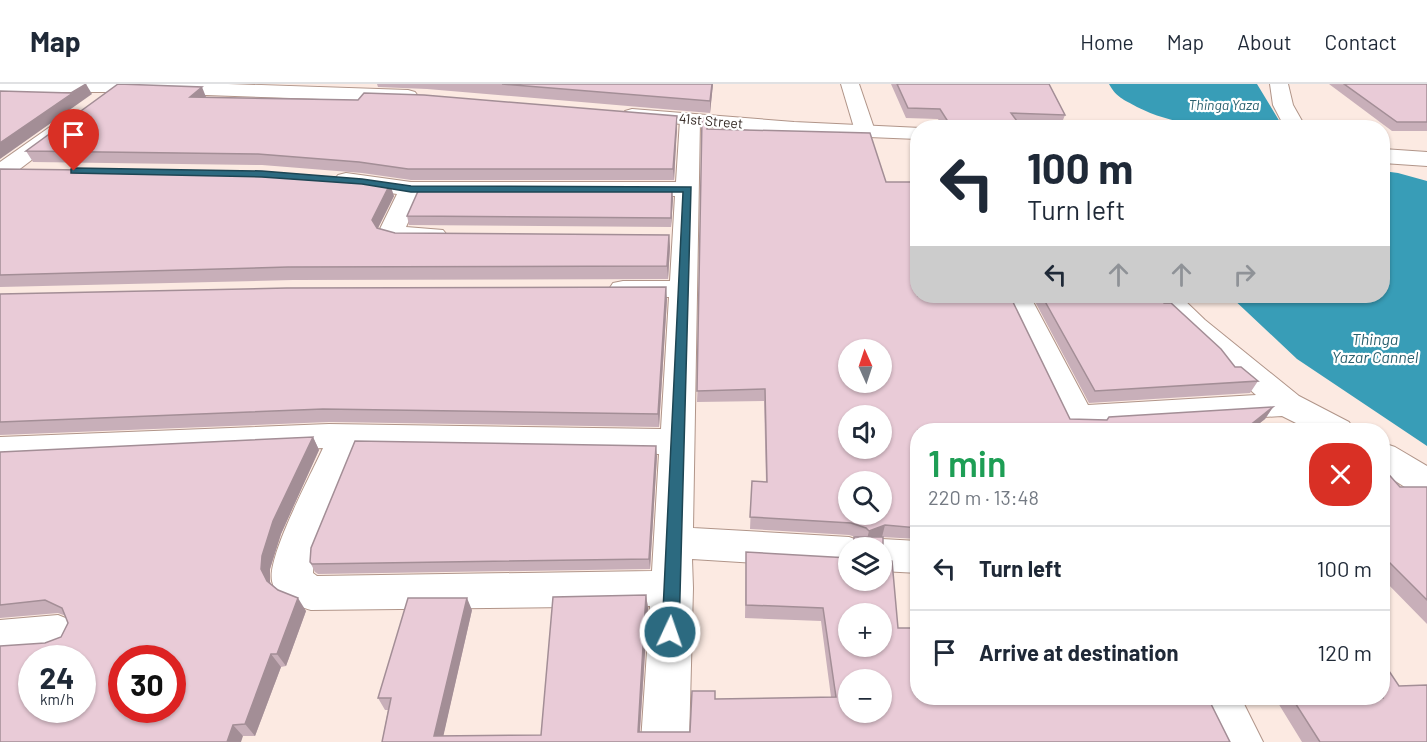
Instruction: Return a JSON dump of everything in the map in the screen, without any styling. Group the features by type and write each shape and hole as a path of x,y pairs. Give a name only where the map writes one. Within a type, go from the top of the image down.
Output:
{"street":[{"path":"850,84 865,131"},
{"path":"1279,84 1282,105 1291,120"},
{"path":"0,86 120,86 427,97"},
{"path":"1,172 120,86"},
{"name":"41st Street","path":"610,113 910,133"},
{"path":"665,742 684,289 674,236 688,189 690,120"},
{"path":"1390,156 1427,159"},
{"path":"1,172 39,171"},
{"path":"329,179 411,189 688,189"},
{"path":"411,189 391,233 459,235"},
{"path":"601,289 684,289"},
{"path":"1020,303 1080,423"},
{"path":"1171,303 1287,404 1324,423"},
{"path":"1090,423 1287,404"},
{"path":"0,450 346,436 678,442"},
{"path":"346,436 294,557 292,581 311,593 673,588"},
{"path":"1390,460 1427,483"},
{"path":"674,542 838,552"},
{"path":"892,556 910,557"},
{"path":"0,639 58,634"},
{"path":"1220,705 1239,742"}],"water":[{"name":"Thinga Yaza","path":"1109,84 1257,84 1279,120 1172,120 1137,107 1115,92"},
{"name":"Thinga Yazar Cannel","path":"1390,172 1427,181 1427,446 1297,359 1237,303 1390,303"}],"building":[{"path":"86,84 0,143 0,91 71,93"},
{"path":"118,84 202,87 190,97 358,100 364,93 424,95 677,116 673,169 408,169 359,162 258,154 26,151"},
{"path":"502,84 712,84 710,101"},
{"path":"897,84 1049,84 1065,115 1011,113 1016,120 947,120 940,109 908,108"},
{"path":"1344,84 1427,84 1427,122 1397,122"},
{"path":"702,118 708,119 707,129 870,133 886,182 910,182 910,303 1013,303 1070,419 1107,420 1109,417 1273,407 1253,423 910,423 910,527 885,525 892,525 892,471 838,471 838,522 750,517 752,481 767,482 765,389 697,391"},
{"path":"0,169 257,172 390,184 372,220 377,228 395,233 669,235 667,266 288,267 0,275"},
{"path":"419,189 672,189 671,218 407,216"},
{"path":"666,287 658,414 323,409 0,422 0,294 287,288"},
{"path":"1046,303 1171,303 1221,349 1235,367 1241,367 1258,381 1095,391"},
{"path":"313,437 273,521 262,556 261,569 267,581 278,590 298,598 277,654 271,654 245,724 233,725 227,742 0,742 0,646 45,643 61,637 68,623 62,608 45,600 0,605 0,452"},
{"path":"355,441 656,446 649,559 312,564 310,562 311,548"},
{"path":"1390,476 1400,487 1427,487 1427,600 1390,563"},
{"path":"857,525 885,525 869,531"},
{"path":"746,552 838,557 838,591 892,591 892,561 898,628 910,628 910,705 1212,705 1230,742 382,742 391,698 378,698 408,598 467,598 434,736 541,735 553,597 646,595 638,732 690,732 692,691 715,691 715,699 836,697 823,608 746,605"},
{"path":"1390,672 1399,686 1427,685 1427,742 1320,742 1296,705 1390,705"}],"route":[{"path":"74,171 262,174 362,182 411,189 688,189 670,632"}]}
